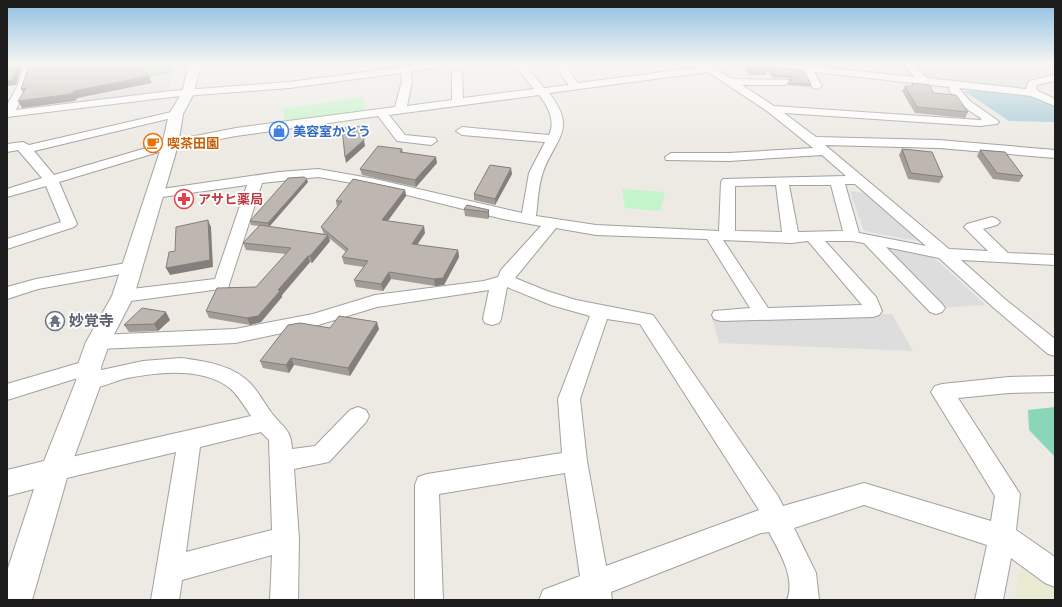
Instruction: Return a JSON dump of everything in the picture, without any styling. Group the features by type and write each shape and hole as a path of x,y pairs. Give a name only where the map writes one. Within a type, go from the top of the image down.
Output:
{"street":[{"path":"8,114 20,91"},
{"path":"8,114 209,91"},
{"path":"400,110 405,91"},
{"path":"458,91 458,103"},
{"path":"7,193 170,145 236,132 540,91"},
{"path":"528,219 536,173 558,129 558,116 555,109 542,91"},
{"path":"744,91 771,109 813,141 1000,304 1055,349"},
{"path":"771,109 980,123 992,122 966,103 954,91"},
{"path":"1018,91 1033,93 1055,103"},
{"path":"17,599 54,471 89,374 98,342 123,296 170,145 176,114 188,93"},
{"path":"381,113 401,138 431,141"},
{"path":"24,150 176,114"},
{"path":"462,130 553,139"},
{"path":"813,141 939,144 1055,154"},
{"path":"7,148 23,146 24,150 51,180 69,224 7,244"},
{"path":"671,157 729,157 824,151"},
{"path":"155,194 256,179 318,173 374,183 503,215 596,230 791,238 852,236 944,254 1055,260"},
{"path":"123,296 222,284 256,179"},
{"path":"837,180 852,236"},
{"path":"763,314 720,236 728,182 859,180"},
{"path":"782,182 791,238"},
{"path":"992,222 972,227 1003,257"},
{"path":"492,319 503,281 507,274 552,223"},
{"path":"721,315 873,311 870,301 813,237"},
{"path":"869,239 936,308"},
{"path":"7,293 36,284 132,267"},
{"path":"98,342 235,336 315,320 375,301 484,286 503,281 551,300 600,313 646,319 769,504 802,573 804,599"},
{"path":"596,591 568,409 569,399 600,313"},
{"path":"7,392 89,374 177,365 208,371 235,382 253,402 266,422 280,437 286,539 284,600"},
{"path":"989,600 1002,536 1008,494 942,392 1009,385 1055,384"},
{"path":"282,461 321,455 358,416"},
{"path":"7,483 266,422"},
{"path":"165,600 190,440"},
{"path":"429,600 427,485 575,461"},
{"path":"553,600 596,591 761,521 793,516 864,494 975,530 1002,536 1055,573"},
{"path":"169,570 286,539"}],"green space":[{"path":"364,97 365,113 285,123 283,109"},
{"path":"622,189 665,192 660,211 625,208"},
{"path":"1055,407 1055,457 1029,430 1028,410"},
{"path":"1021,567 1035,569 1055,583 1055,600 1014,600"}],"shaded area":[{"path":"114,91 167,91 79,103 82,98"},
{"path":"850,191 869,194 916,236 919,241 864,231"},
{"path":"878,244 932,256 986,305 938,308"},
{"path":"892,314 913,351 719,343 712,319"}],"water":[{"path":"964,91 991,91 1023,95 1055,107 1055,122 1009,121"}],"building":[{"path":"24,91 74,91 71,94 18,101"},
{"path":"908,91 932,91 933,93 956,95 968,112 917,107"},
{"path":"362,126 364,140 345,157 342,128"},
{"path":"378,146 402,149 400,152 436,157 415,180 360,169"},
{"path":"902,149 932,152 943,177 911,173"},
{"path":"980,150 1005,152 1023,176 997,173"},
{"path":"490,165 511,168 495,199 474,194"},
{"path":"304,177 307,179 268,223 250,221 288,178"},
{"path":"353,179 405,190 382,220 424,226 412,244 458,250 443,278 434,279 389,272 381,284 354,280 368,261 342,257 348,249 321,227 342,201 336,201"},
{"path":"467,205 489,210 488,212 464,209"},
{"path":"208,220 210,260 166,268 169,252 175,251 176,227"},
{"path":"260,225 328,235 278,290 280,291 258,316 247,318 206,311 217,288 256,287 291,248 243,243"},
{"path":"142,308 166,312 154,324 124,325"},
{"path":"339,316 377,322 348,368 291,358 286,365 260,361 288,325 300,323 330,328"}],"place":[{"name":"美容室かとう","path":"279,131"},
{"name":"喫茶田園","path":"153,143"},
{"name":"アサヒ薬局","path":"184,199"},
{"name":"妙覚寺","path":"55,321"}]}
